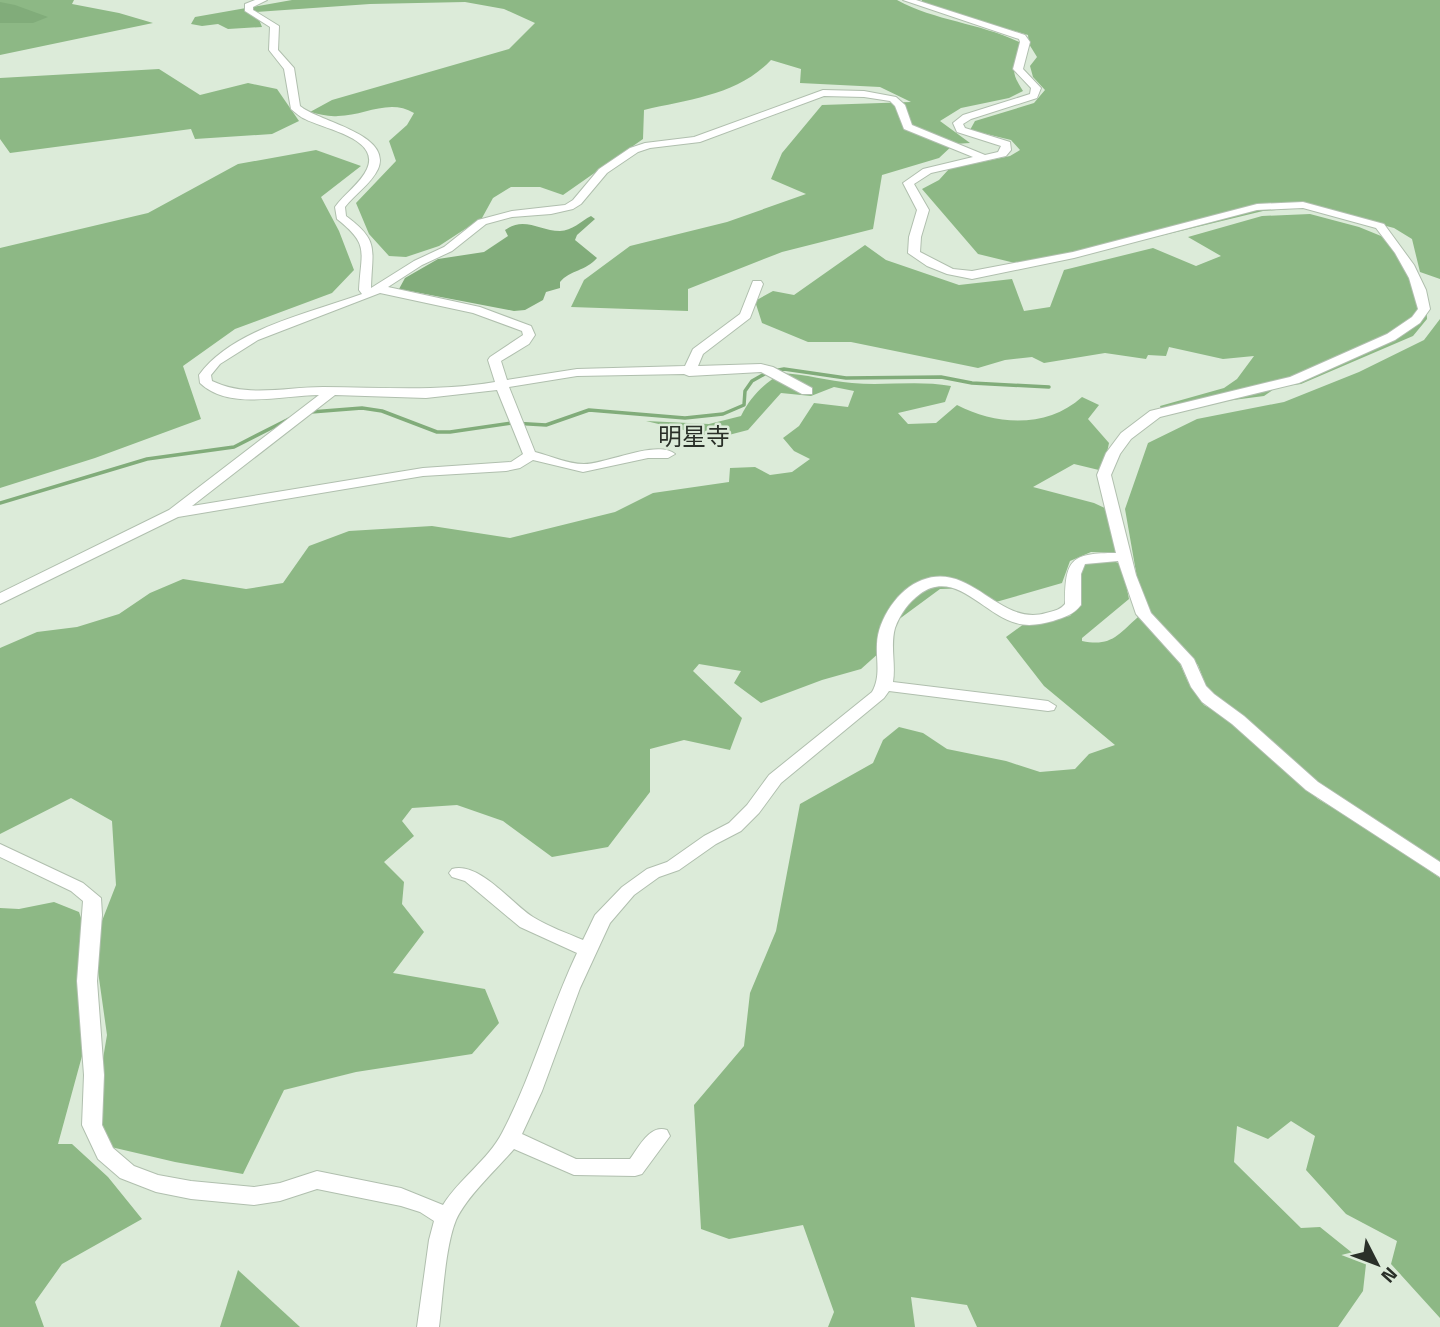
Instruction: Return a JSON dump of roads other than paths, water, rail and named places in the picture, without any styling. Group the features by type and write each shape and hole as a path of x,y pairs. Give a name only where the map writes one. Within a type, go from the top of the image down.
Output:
{"street":[{"path":"263,0 248,6 249,11 274,26 276,33 272,47 276,57 289,68 295,107 307,117 355,135 376,158 373,169 340,207 341,217 362,233 367,243 365,290 476,310 527,329 529,335 525,341 494,360 509,407 530,455"},
{"path":"907,0 949,12 1025,40 1018,69 1036,88 1034,96 967,117 958,123 961,130 1006,144 1006,150 1002,154 927,171 908,183 909,188 918,196 923,211 915,237 914,253 918,257 951,272 972,275 1074,256 1245,210 1303,205 1380,226 1419,284 1425,304 1423,313 1391,337 1294,380 1155,414 1126,436 1112,453 1104,475 1129,575 1144,614 1188,662 1199,687 1208,698 1312,786 1440,871"},
{"path":"807,391 769,370 595,371 444,393 331,391 287,392 252,397 233,396 206,383 205,375 216,361 254,337 374,292 418,263 448,249 482,222 512,214 561,209 577,202 603,171 634,150 649,145 696,140 816,94 843,92 893,99 904,112 904,121 908,127 986,159"},
{"path":"689,372 697,352 746,315 757,284"},
{"path":"0,599 174,513 331,391"},
{"path":"530,455 583,468 628,461 652,453 668,454"},
{"path":"174,513 459,467 509,466 519,464 530,455"},
{"path":"886,686 885,638 890,622 915,589 924,584 942,580 955,582 1016,618 1031,621 1066,612 1073,605 1072,570 1076,564 1085,558 1126,557"},
{"path":"428,1327 440,1240 446,1218 458,1199 510,1138 532,1091 569,988 587,950 602,920 628,891 653,873 673,866 710,840 736,827 775,779 886,686 1048,706"},
{"path":"0,850 77,887 92,898 87,981 94,1075 92,1125 105,1153 127,1171 156,1183 254,1196 281,1192 317,1180 401,1197 428,1206 446,1218"},
{"path":"458,873 471,877 527,922 587,950"},
{"path":"510,1138 574,1167 635,1168 660,1136"}],"waterway":[{"path":"311,412 362,408 382,411 437,432 512,423 546,425 589,410 685,418 723,414 744,405 745,391 752,381 768,372 784,369 846,378 941,377 972,383 1049,387"},
{"path":"0,503 147,459 234,447 289,419"}],"district":[{"name":"明星寺","path":"694,436"}]}
